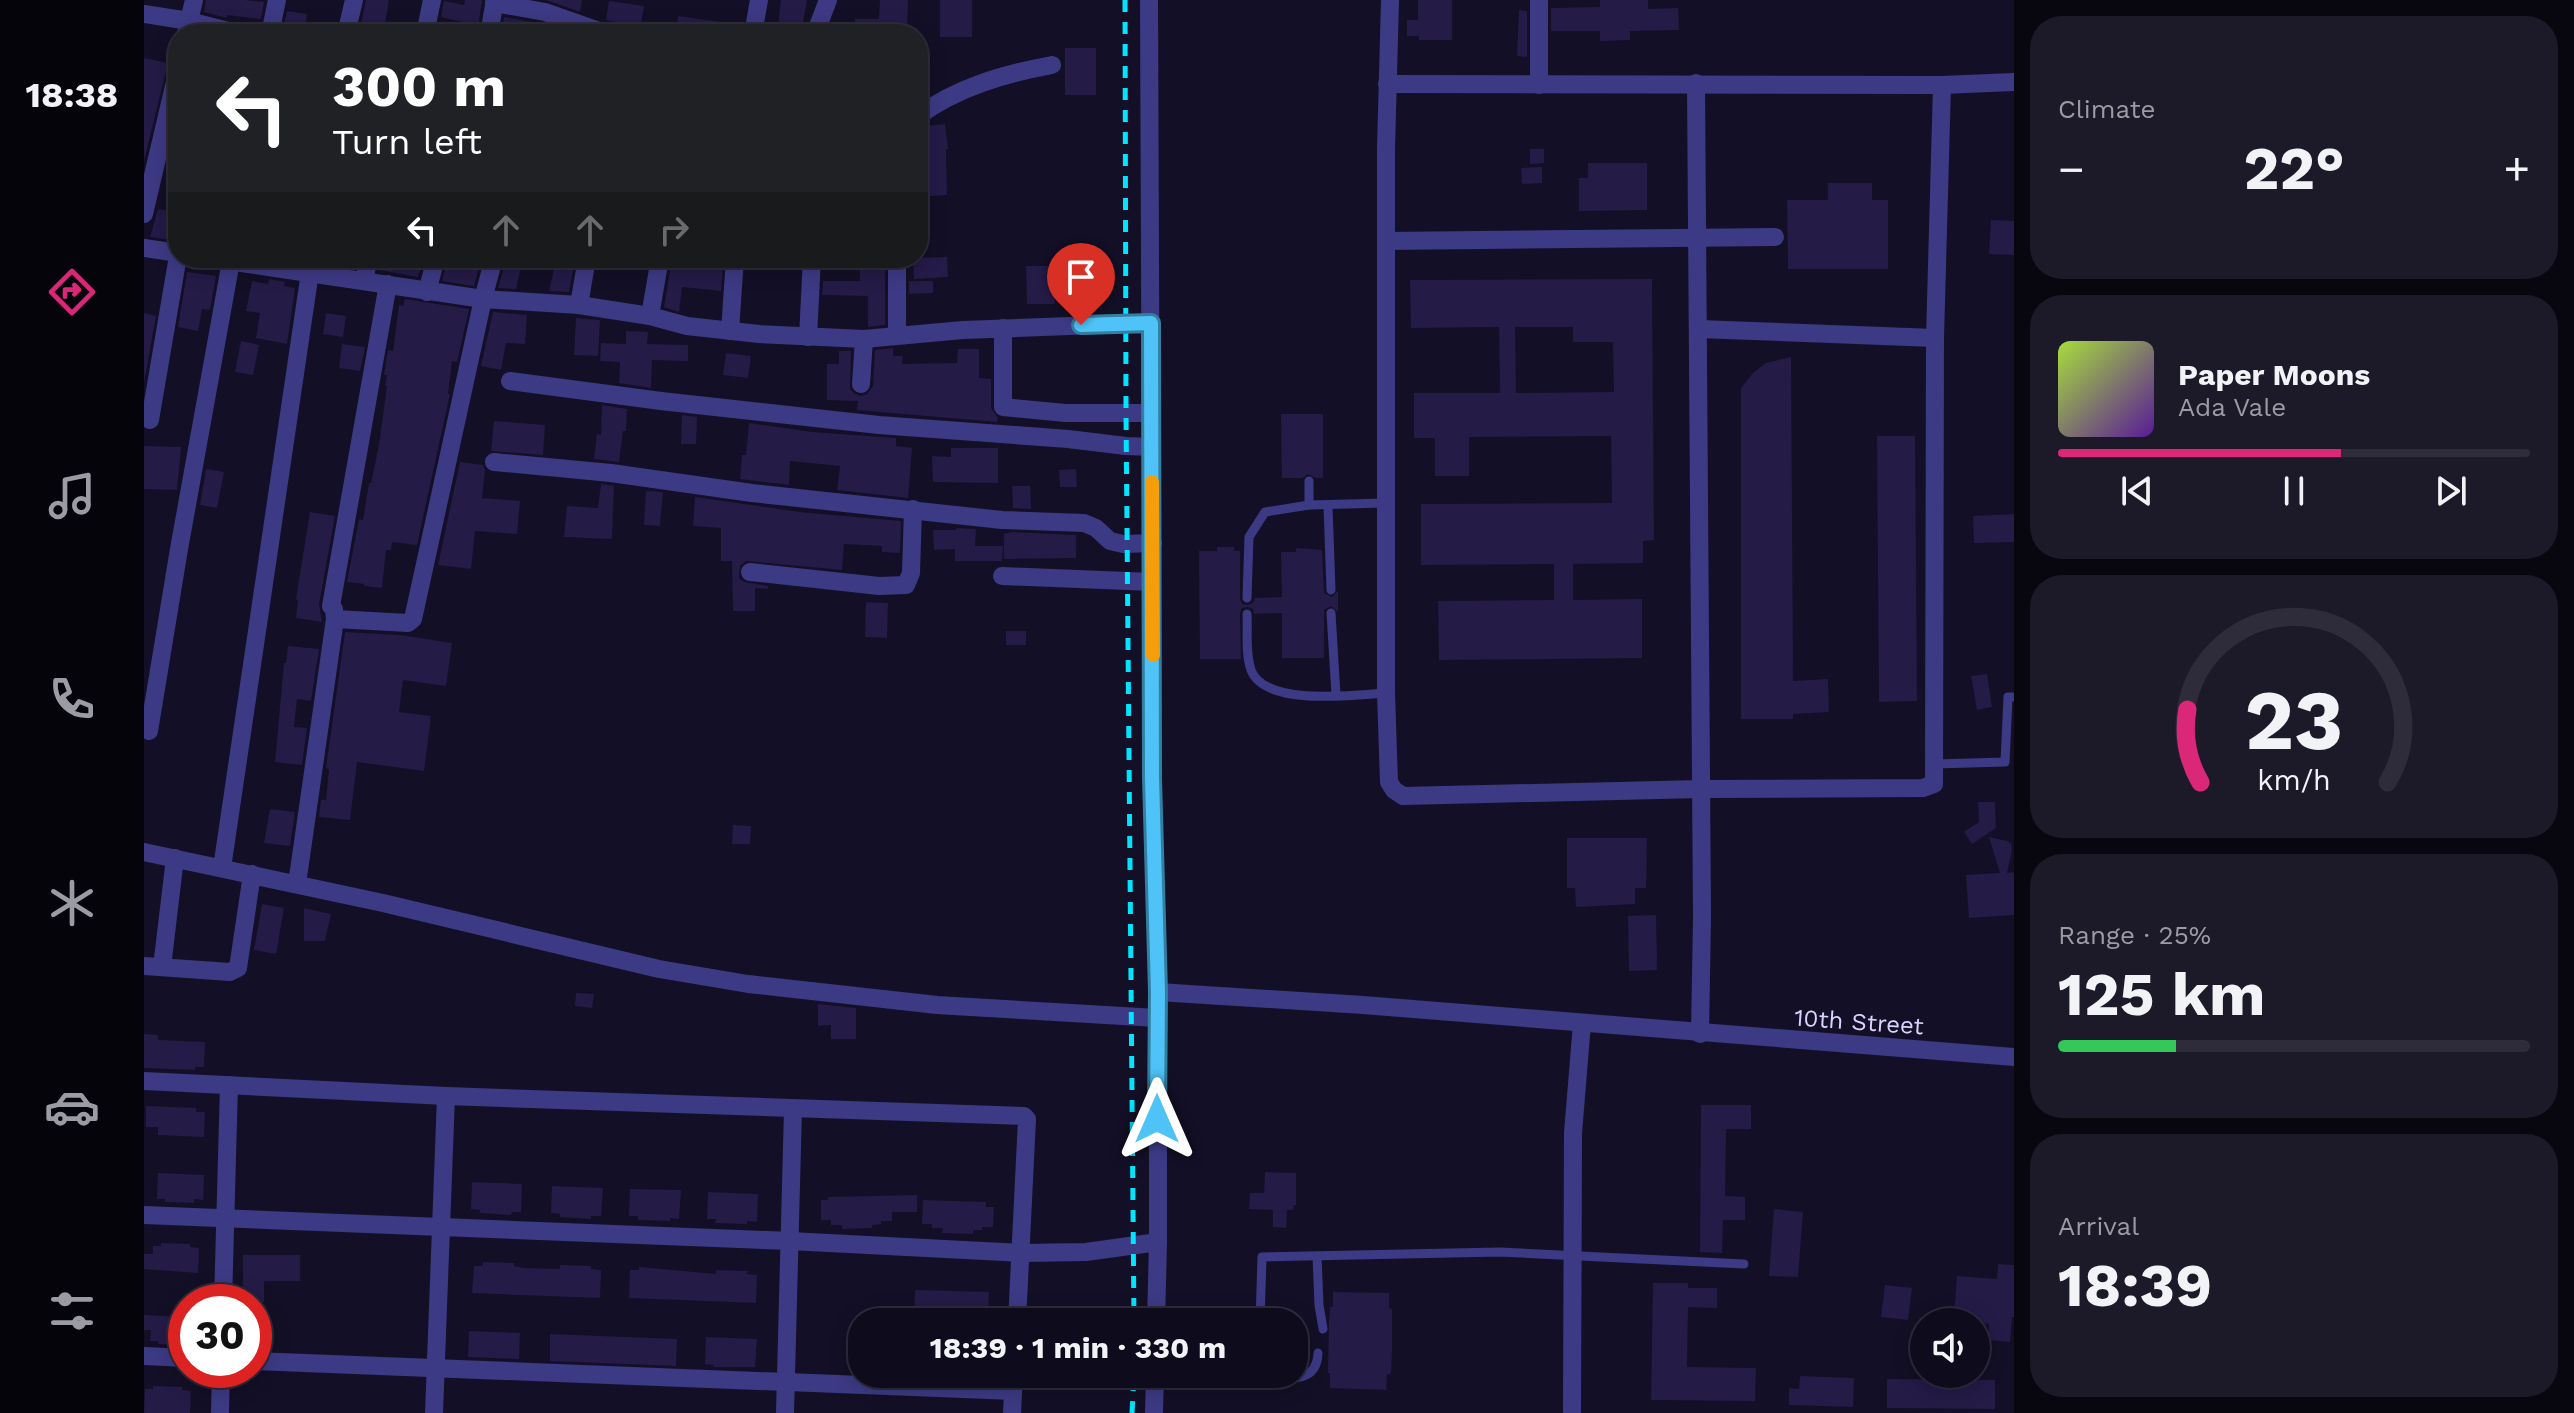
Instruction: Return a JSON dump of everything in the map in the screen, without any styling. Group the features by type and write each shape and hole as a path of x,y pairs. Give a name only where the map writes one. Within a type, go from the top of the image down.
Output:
{"street":[{"path":"189,24 194,0"},
{"path":"272,24 277,0"},
{"path":"348,24 354,0"},
{"path":"427,24 432,0"},
{"path":"755,24 759,0"},
{"path":"819,24 828,0"},
{"path":"1149,0 1152,778 1158,992 1156,1308"},
{"path":"1390,0 1386,241 1386,693 1389,782 1403,796 1701,789 1923,788 1934,784 1935,338 1942,85"},
{"path":"1539,0 1539,85"},
{"path":"491,24 495,2 545,12 579,24"},
{"path":"144,14 178,24"},
{"path":"928,110 989,80 1052,65"},
{"path":"1387,84 1942,85 2014,82"},
{"path":"1696,83 1700,1034"},
{"path":"144,214 168,112"},
{"path":"1386,241 1775,237"},
{"path":"144,248 168,253"},
{"path":"150,420 176,268"},
{"path":"149,731 219,268"},
{"path":"222,868 299,268"},
{"path":"304,268 427,292 579,305 650,316 687,326 808,337 864,339 1003,328 1151,323"},
{"path":"364,280 367,268"},
{"path":"427,292 433,268"},
{"path":"335,619 408,623 413,619 491,268"},
{"path":"579,305 585,268"},
{"path":"650,316 658,268"},
{"path":"730,331 734,268"},
{"path":"808,337 811,268"},
{"path":"897,268 897,336"},
{"path":"297,884 335,619 331,606 388,284"},
{"path":"1002,434 1003,328"},
{"path":"1699,329 1935,338"},
{"path":"861,384 864,339"},
{"path":"510,381 879,425 1152,447"},
{"path":"1003,407 1065,413 1152,413"},
{"path":"494,462 1002,520 1084,523 1096,528 1110,541 1153,543"},
{"path":"750,572 879,586 906,585 911,573 913,509"},
{"path":"1002,576 1152,582"},
{"path":"144,852 297,884 659,969 748,984 937,1005 1157,1018"},
{"path":"175,858 153,966 230,972 238,968 252,874"},
{"name":"10th Street","path":"1158,992 1348,1004 2014,1057"},
{"path":"1572,1413 1573,1133 1582,1023"},
{"path":"144,1081 446,1096 1024,1116 1027,1119 1018,1308"},
{"path":"223,1284 229,1085"},
{"path":"434,1413 446,1096"},
{"path":"785,1413 793,1109"},
{"path":"144,1215 1021,1253 1086,1252 1158,1242"},
{"path":"144,1356 168,1357"},
{"path":"272,1362 848,1382"},
{"path":"220,1413 221,1388"},
{"path":"1012,1413 1013,1388"},
{"path":"1154,1413 1155,1388"}],"lane":[{"path":"1309,481 1309,505"},
{"path":"1247,598 1249,537 1265,512 1309,505 1386,503"},
{"path":"1328,506 1331,590"},
{"path":"1331,613 1336,695"},
{"path":"1247,614 1249,663 1258,681 1282,693 1386,693"},
{"path":"1934,764 2005,762 2008,697 2014,697"},
{"path":"1260,1308 1260,1257 1574,1253 1744,1264"},
{"path":"1317,1256 1323,1329"},
{"path":"1308,1374 1316,1368 1318,1353"}],"building":[{"path":"206,0 264,2 261,19 227,15 227,18 204,12"},
{"path":"366,0 389,0 385,24 361,24"},
{"path":"465,0 482,0 478,24 462,24 441,17 444,1 464,5"},
{"path":"546,0 582,0 580,12 549,1"},
{"path":"781,0 807,0 803,24 778,24"},
{"path":"880,0 908,0 907,24 855,24 855,19 879,19"},
{"path":"940,0 972,0 972,37 940,37"},
{"path":"1418,0 1452,0 1452,40 1419,40 1419,36 1407,36 1407,20 1418,20"},
{"path":"1600,0 1648,0 1648,9 1678,8 1679,30 1630,31 1630,40 1600,41 1600,31 1551,31 1551,8 1600,7"},
{"path":"609,1 644,6 641,24 606,20"},
{"path":"1519,10 1527,11 1527,57 1517,56"},
{"path":"287,11 307,14 306,24 284,24"},
{"path":"678,16 735,24 677,24"},
{"path":"504,17 542,24 503,24"},
{"path":"1065,48 1096,48 1096,95 1065,95"},
{"path":"144,58 168,63 144,161"},
{"path":"945,124 947,195 930,196 928,126"},
{"path":"1530,149 1544,149 1544,163 1530,164"},
{"path":"1588,163 1647,163 1647,210 1579,211 1579,178 1588,178"},
{"path":"1542,167 1542,183 1522,184 1521,168"},
{"path":"1828,183 1872,183 1872,200 1888,200 1888,269 1788,269 1787,200 1828,200"},
{"path":"158,209 168,210 168,240 150,237"},
{"path":"1991,220 2014,221 2014,255 1989,254"},
{"path":"947,257 948,277 914,279 913,268 928,268 928,258"},
{"path":"1026,266 1054,266 1055,304 1027,304"},
{"path":"379,268 421,268 418,277"},
{"path":"445,268 479,268 474,286 442,281"},
{"path":"504,268 521,268 516,289 498,288"},
{"path":"554,268 573,268 569,292 549,291"},
{"path":"670,268 723,268 721,291 682,287 679,312 664,307"},
{"path":"860,268 885,268 885,325 868,327 868,296 822,295 823,281 860,281"},
{"path":"187,272 216,276 210,310 202,309 198,331 178,327"},
{"path":"269,279 295,288 287,344 256,338 260,313 246,311 252,281 268,284"},
{"path":"1652,279 1654,540 1643,541 1643,563 1573,564 1573,600 1642,599 1642,658 1439,660 1438,601 1554,600 1554,564 1421,565 1421,504 1612,503 1611,436 1469,437 1469,476 1435,476 1435,438 1414,438 1414,393 1500,393 1499,327 1411,328 1410,280","holes":["1515,327 1573,327 1573,342 1613,342 1614,392 1516,393"]},
{"path":"909,281 933,281 933,293 909,294"},
{"path":"405,299 469,309 457,362 452,361 450,394 417,545 392,542 391,550 386,550 382,588 364,586 347,582 359,519 363,520 379,445 388,350 393,351 399,305 403,306"},
{"path":"493,312 527,315 525,344 506,343 501,370 481,366"},
{"path":"144,313 156,316 144,383"},
{"path":"326,313 346,316 343,337 323,334"},
{"path":"576,318 600,320 598,356 574,355"},
{"path":"626,331 648,332 647,344 688,345 688,361 652,360 651,388 619,383 620,362 600,361 601,343 626,344"},
{"path":"241,341 259,345 253,375 235,372"},
{"path":"342,344 365,347 360,371 339,368"},
{"path":"893,348 893,356 903,356 902,364 957,363 958,349 979,349 979,378 991,379 991,408 998,418 997,422 857,410 858,401 827,400 827,364 839,364 839,351 851,351 850,389 861,396 873,386 875,350"},
{"path":"726,353 751,356 748,378 723,375"},
{"path":"1791,357 1793,681 1828,679 1829,712 1793,714 1793,719 1741,719 1741,388 1766,363"},
{"path":"602,405 627,409 619,462 594,459 597,434 601,435"},
{"path":"1281,414 1323,414 1323,478 1308,474 1302,478 1282,478"},
{"path":"682,415 697,417 696,444 681,444"},
{"path":"494,421 545,425 543,455 491,451"},
{"path":"749,423 812,432 896,438 896,446 912,448 908,498 837,490 840,466 790,461 789,485 740,479"},
{"path":"1877,436 1915,436 1917,701 1879,702"},
{"path":"144,446 181,447 177,490 144,489"},
{"path":"951,448 998,448 998,483 933,482 932,456 951,457"},
{"path":"460,462 483,465 482,498 520,501 517,534 475,531 471,569 438,565"},
{"path":"206,469 224,472 217,508 200,505"},
{"path":"1076,469 1077,487 1060,487 1059,470"},
{"path":"601,484 614,486 612,539 564,537 567,506 598,508"},
{"path":"1012,486 1030,486 1031,509 1013,508"},
{"path":"646,491 663,492 660,526 644,525"},
{"path":"695,497 800,512 901,521 900,553 882,552 882,546 844,544 842,570 746,561 740,566 739,578 744,582 768,586 768,589 755,588 755,611 733,611 732,561 721,561 721,528 693,526"},
{"path":"310,512 335,516 319,604 322,622 296,618 296,599"},
{"path":"2014,514 2014,542 1974,543 1973,516"},
{"path":"976,529 975,546 1003,546 1002,561 955,561 955,549 934,550 933,530"},
{"path":"1004,534 1076,535 1076,558 1004,559"},
{"path":"1217,547 1234,547 1234,551 1240,551 1240,599 1242,604 1248,605 1255,598 1282,597 1281,552 1296,552 1296,548 1322,550 1324,593 1332,597 1338,591 1338,612 1331,606 1324,610 1324,658 1282,658 1282,613 1254,614 1253,609 1248,607 1242,608 1240,613 1241,659 1200,659 1199,551 1217,551"},
{"path":"866,602 888,603 887,638 865,637"},
{"path":"1006,631 1026,631 1026,645 1006,645"},
{"path":"345,632 400,635 452,643 446,686 403,680 399,712 431,716 424,771 357,762 350,820 319,817 321,800 326,800 329,769 326,768"},
{"path":"288,646 319,649 311,701 297,699 294,727 307,728 302,765 275,762"},
{"path":"1987,674 1992,707 1977,710 1971,676"},
{"path":"1978,802 1995,802 1996,828 1972,844 1964,832 1979,822"},
{"path":"270,809 295,812 290,846 264,843"},
{"path":"733,825 751,826 750,844 732,844"},
{"path":"1989,837 2011,844 2007,873 2014,872 2014,915 1969,918 1966,875 2000,873"},
{"path":"1567,838 1647,838 1646,888 1635,888 1635,904 1576,907 1575,888 1567,888"},
{"path":"262,904 284,908 276,954 254,950"},
{"path":"304,908 331,914 325,941 304,941"},
{"path":"1656,915 1657,970 1629,971 1628,916"},
{"path":"576,993 594,994 592,1008 575,1006"},
{"path":"818,1004 856,1008 856,1039 831,1039 831,1025 818,1026"},
{"path":"144,1034 158,1035 158,1040 205,1042 204,1067 195,1067 195,1070 144,1068"},
{"path":"1701,1105 1751,1105 1751,1129 1726,1129 1725,1196 1745,1197 1745,1220 1723,1220 1722,1253 1700,1252"},
{"path":"146,1106 196,1108 196,1112 205,1112 204,1137 158,1135 158,1127 146,1127"},
{"path":"1265,1172 1296,1173 1296,1205 1293,1210 1287,1210 1286,1228 1273,1227 1273,1210 1249,1209 1250,1193 1264,1193"},
{"path":"158,1173 204,1175 203,1200 194,1199 194,1203 157,1199"},
{"path":"472,1182 522,1184 521,1212 512,1212 511,1215 480,1213 480,1210 471,1209"},
{"path":"552,1186 603,1188 601,1216 591,1216 591,1219 560,1217 560,1214 551,1213"},
{"path":"630,1189 681,1190 679,1219 638,1220 638,1216 629,1216"},
{"path":"708,1192 758,1194 757,1222 715,1223 716,1219 707,1219"},
{"path":"917,1195 917,1212 892,1212 892,1221 881,1221 872,1228 842,1229 842,1225 831,1225 831,1220 821,1220 821,1200 828,1200 828,1197"},
{"path":"923,1200 986,1202 986,1207 994,1207 993,1227 973,1230 973,1234 942,1233 943,1228 922,1224"},
{"path":"1774,1209 1803,1212 1798,1277 1769,1276"},
{"path":"161,1243 190,1244 190,1247 199,1248 198,1273 144,1269 144,1254 153,1254 153,1246 161,1246"},
{"path":"243,1255 300,1255 300,1281 243,1284"},
{"path":"483,1262 514,1263 514,1266 524,1268 591,1266 591,1269 601,1270 600,1298 472,1293 474,1266 483,1266"},
{"path":"1998,1264 2014,1265 2014,1317 2010,1342 1990,1340 1990,1308 1954,1308 1957,1276 1997,1279"},
{"path":"639,1267 716,1274 716,1270 748,1271 747,1274 757,1275 756,1303 629,1298 630,1270 639,1270"},
{"path":"1653,1283 1688,1283 1688,1288 1717,1288 1717,1308 1688,1307 1687,1367 1756,1368 1755,1401 1651,1400"},
{"path":"1885,1285 1912,1288 1908,1320 1881,1317"},
{"path":"915,1290 989,1292 988,1308 914,1308"},
{"path":"1333,1292 1389,1293 1392,1351 1391,1374 1387,1374 1386,1390 1330,1388 1329,1321"},
{"path":"144,1315 168,1316 168,1344 150,1341 151,1330 144,1330"},
{"path":"469,1331 520,1333 519,1359 468,1357"},
{"path":"550,1334 677,1339 676,1366 550,1361"},
{"path":"706,1337 757,1339 755,1367 714,1367 705,1364"},
{"path":"1800,1376 1854,1378 1853,1407 1789,1405 1789,1388 1799,1389"},
{"path":"1887,1379 1910,1379 1910,1388 1990,1388 1990,1380 1995,1380 1995,1409 1887,1408"},
{"path":"153,1386 168,1387 191,1391 190,1413 144,1413 145,1389 153,1389"}],"railway":[{"path":"1125,0 1134,1308"},
{"path":"1132,1413 1133,1388"}],"slow traffic":[{"path":"1152,482 1153,655"}],"route":[{"path":"1081,325 1151,323 1152,778 1158,992 1157,1119"}]}
